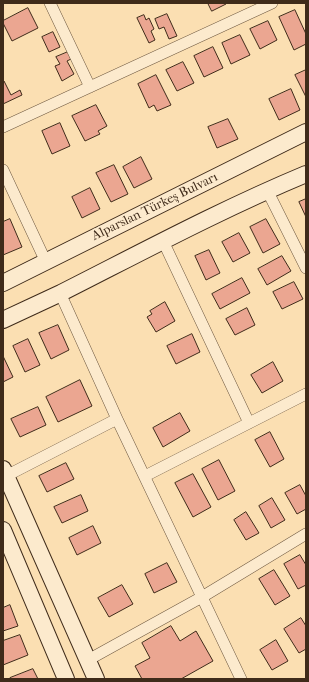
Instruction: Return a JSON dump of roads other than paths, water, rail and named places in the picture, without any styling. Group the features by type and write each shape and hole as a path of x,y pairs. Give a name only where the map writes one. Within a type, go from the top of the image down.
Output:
{"main road":[{"name":"Alparslan Türkeş Bulvarı","path":"3,282 306,132"},
{"path":"3,320 267,190 306,174"},
{"path":"5,473 96,679"},
{"path":"3,530 66,679"}],"street":[{"path":"50,3 90,87"},
{"path":"3,127 272,3"},
{"path":"3,170 46,262"},
{"path":"267,190 306,268"},
{"path":"163,241 249,423"},
{"path":"60,293 117,419 241,679"},
{"path":"145,476 306,394"},
{"path":"5,473 117,419"},
{"path":"88,660 202,597 306,534"}]}
